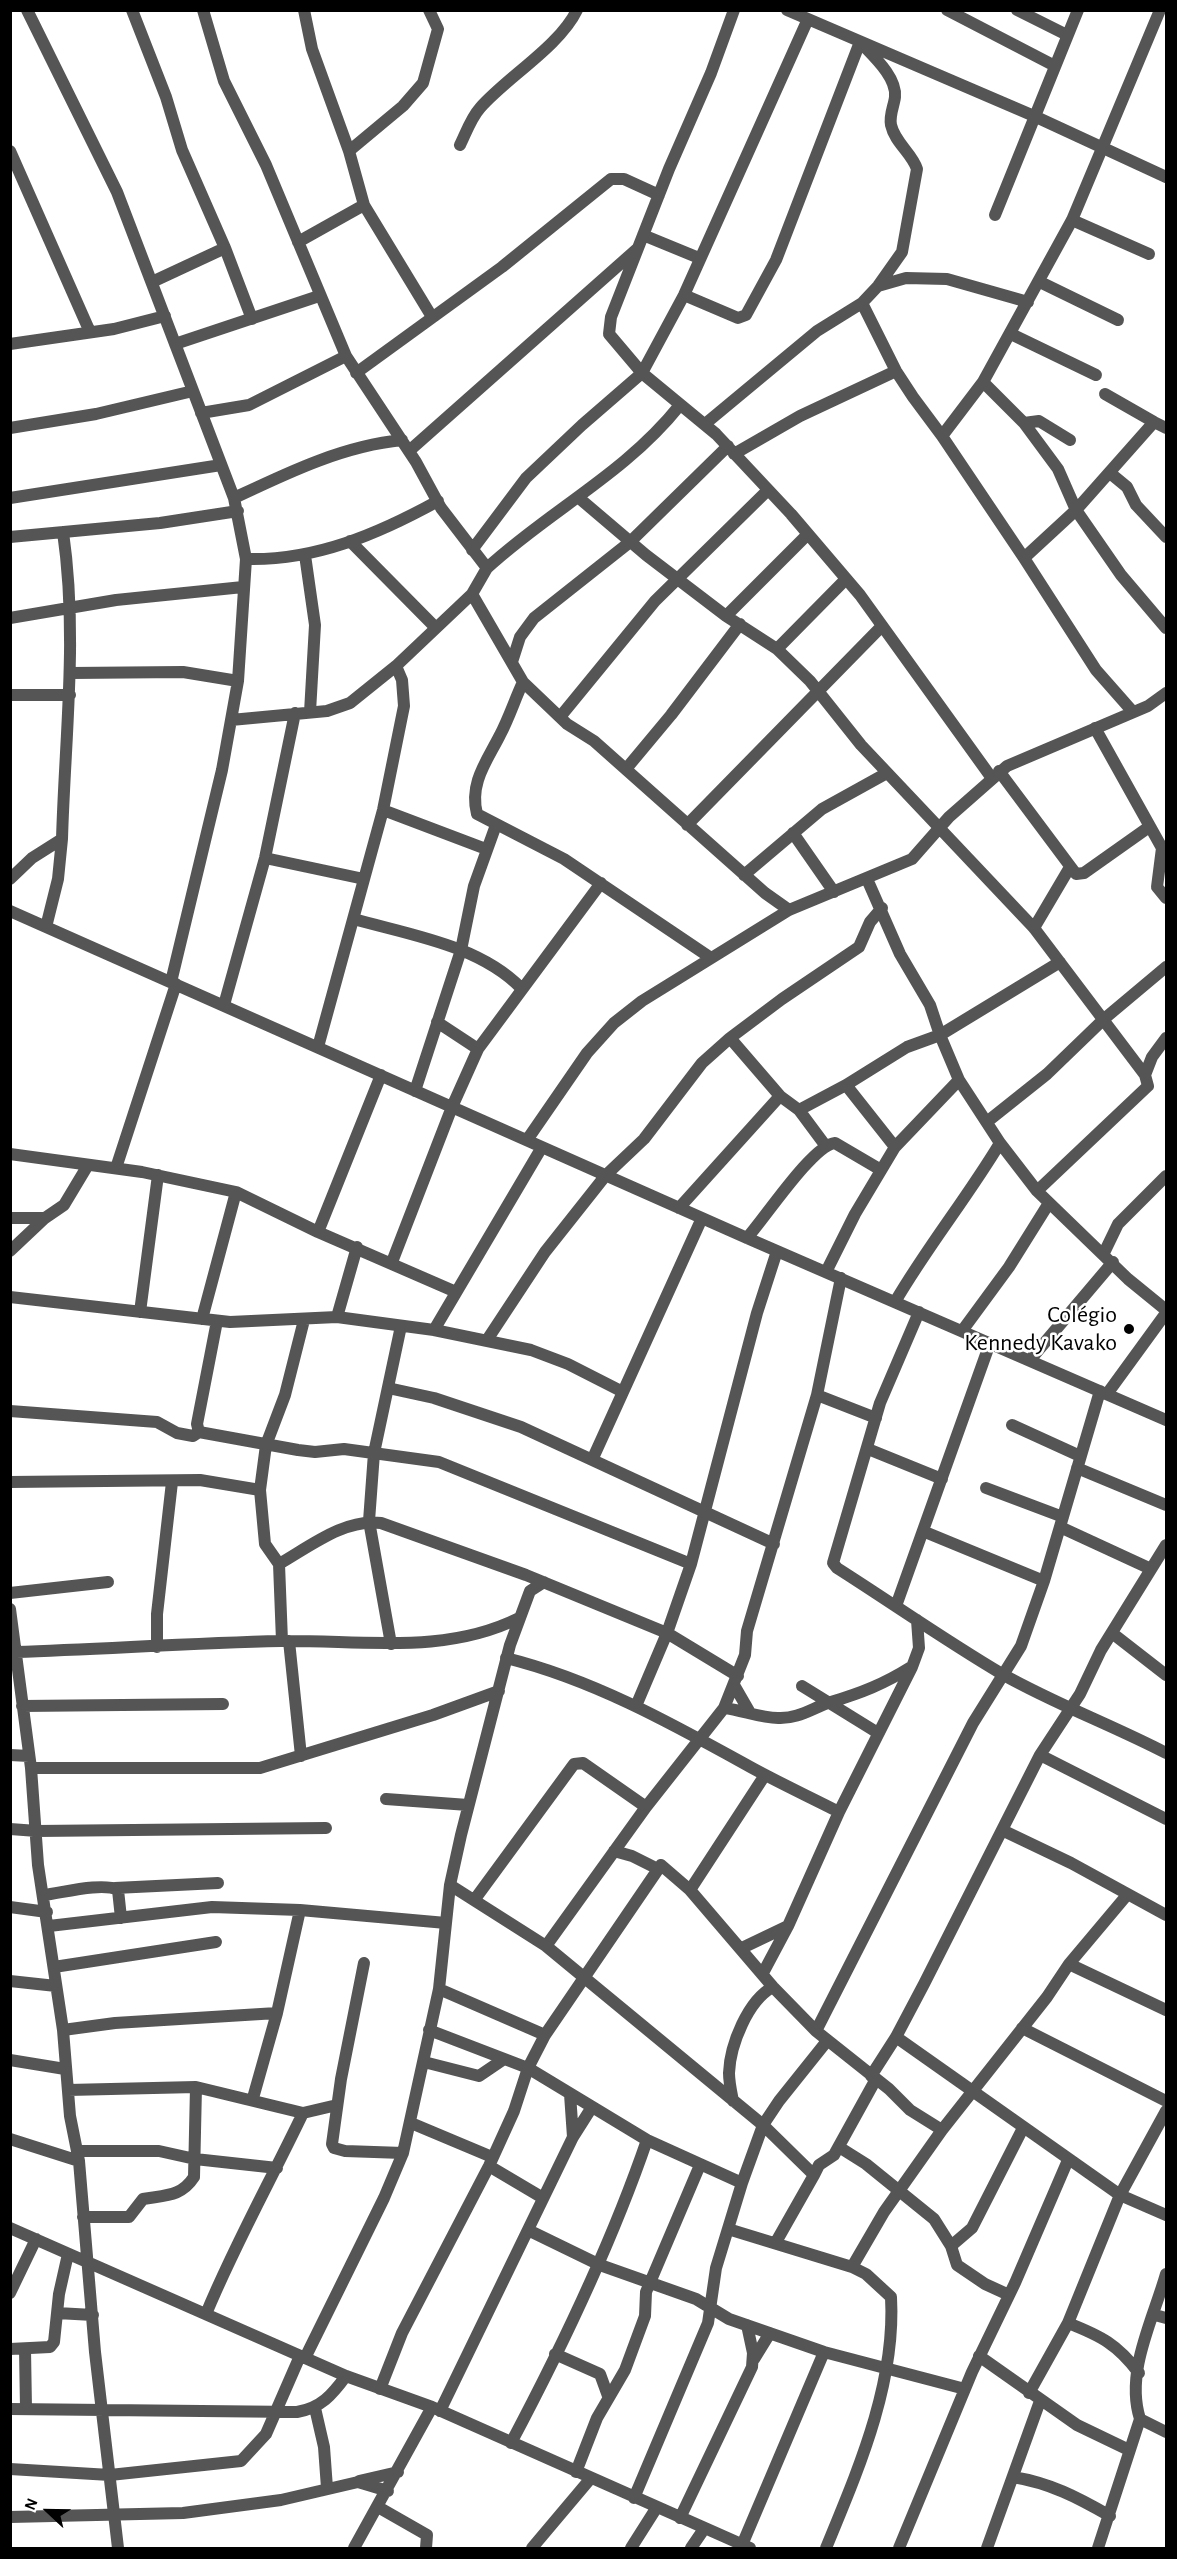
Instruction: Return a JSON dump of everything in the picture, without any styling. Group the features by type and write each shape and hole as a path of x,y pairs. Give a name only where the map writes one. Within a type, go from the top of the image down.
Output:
{"street":[{"path":"27,10 117,192 234,498 246,560 238,681 207,839 174,983 116,1168"},
{"path":"132,10 166,97 182,150 225,248 252,319"},
{"path":"203,10 224,81 266,165 346,356 405,445 438,501 487,568"},
{"path":"304,10 312,49 348,151 364,205 432,317"},
{"path":"348,151 403,106 423,83 438,29 429,10"},
{"path":"460,145 478,110 541,53 578,10"},
{"path":"734,10 711,73 659,195 611,317 609,334 642,373 705,424 731,450 808,534 846,579 995,774 1070,867 1080,875 1149,827"},
{"path":"787,10 1034,116 1167,177"},
{"path":"946,10 1055,66"},
{"path":"1017,10 1067,35"},
{"path":"994,215 1077,10"},
{"path":"942,436 983,382 1040,282 1072,220 1102,148 1112,131 1160,10"},
{"path":"472,550 526,478 582,424 642,373 684,295 808,19"},
{"path":"705,424 817,331 862,303 878,286 904,245 917,169 915,161 899,143 891,124 895,96 893,82 860,42"},
{"path":"684,295 727,315 738,318 746,315 776,260 860,42"},
{"path":"10,152 90,332"},
{"path":"356,373 502,267 611,179 624,179 659,195"},
{"path":"298,242 364,205"},
{"path":"1072,220 1149,254"},
{"path":"644,235 699,258"},
{"path":"152,282 225,248"},
{"path":"234,498 335,455 376,443 405,445 638,248"},
{"path":"878,286 906,278 947,279 1028,302"},
{"path":"1040,282 1118,320"},
{"path":"175,344 319,296"},
{"path":"862,303 896,371 1024,558 1096,670 1133,712"},
{"path":"10,344 90,332 165,316"},
{"path":"1011,333 1096,375"},
{"path":"201,413 249,405 346,356"},
{"path":"512,662 520,637 534,618 630,542 731,450 896,371"},
{"path":"983,382 1024,423 1058,469 1076,510 1127,585 1167,628"},
{"path":"10,428 96,414 193,391"},
{"path":"1105,394 1167,428"},
{"path":"231,720 327,711 350,703 396,666 472,594 487,568 515,542 579,498 638,451 680,405"},
{"path":"1024,423 1040,421 1070,440"},
{"path":"1024,558 1076,510 1154,422"},
{"path":"10,498 221,465"},
{"path":"1110,473 1127,487 1136,505 1167,537"},
{"path":"560,717 654,602 768,490"},
{"path":"579,498 630,542 726,616 777,649 820,690 851,734 939,829 980,868 1034,928 1145,1074 1148,1086 1037,1191"},
{"path":"246,560 278,560 305,555 398,523 438,501"},
{"path":"10,537 160,523 238,511"},
{"path":"46,927 59,872 71,673 71,609 63,532"},
{"path":"726,616 808,534"},
{"path":"350,541 436,628"},
{"path":"305,555 315,625 310,712"},
{"path":"777,649 846,579"},
{"path":"10,618 116,600 243,587"},
{"path":"472,594 523,682 560,717 594,741 744,875 789,910"},
{"path":"626,769 671,715 740,624"},
{"path":"687,825 882,626"},
{"path":"318,1047 383,810 404,706 402,680 396,666"},
{"path":"71,673 183,672 238,681"},
{"path":"523,682 501,734 477,778 474,803 477,814 536,843 601,883 711,958"},
{"path":"527,1140 602,1035 642,1001 789,910 867,879 912,858 995,774 1148,706 1167,693"},
{"path":"10,695 70,695"},
{"path":"224,1005 265,858 295,713"},
{"path":"1095,728 1161,848 1157,886 1167,898"},
{"path":"744,875 822,808 887,773"},
{"path":"383,810 486,849"},
{"path":"416,1090 461,950 474,886 496,825"},
{"path":"793,833 834,892"},
{"path":"10,879 32,858 62,839"},
{"path":"265,858 364,879"},
{"path":"1034,928 1070,867"},
{"path":"816,2031 973,1723 1021,1646 1044,1581 1078,1462 1103,1392 1167,1312 1128,1279 1037,1191 1000,1143 988,1121 959,1080 930,1005 900,954 882,908 867,879"},
{"path":"392,1262 452,1107 478,1049 601,883"},
{"path":"487,1340 546,1252 606,1175 644,1139 702,1063 730,1038 804,983 859,947 870,922 882,908"},
{"path":"10,911 747,1238 1167,1420"},
{"path":"354,919 461,950 511,977 522,988"},
{"path":"799,1110 846,1085 906,1047 940,1035 1060,962"},
{"path":"988,1121 1047,1074 1104,1019 1166,967"},
{"path":"437,1022 478,1049"},
{"path":"730,1038 780,1096 799,1110 825,1145"},
{"path":"1145,1074 1152,1057 1167,1038"},
{"path":"318,1232 381,1075"},
{"path":"826,1272 859,1206 895,1148 959,1080"},
{"path":"846,1085 895,1148"},
{"path":"679,1208 780,1096"},
{"path":"747,1238 811,1158 825,1145 835,1143 881,1170"},
{"path":"895,1302 935,1237 977,1180 1000,1143"},
{"path":"434,1330 543,1147"},
{"path":"10,1154 116,1168 236,1191 318,1232 392,1262 456,1292"},
{"path":"10,1251 45,1218 64,1205 88,1165"},
{"path":"140,1312 158,1175"},
{"path":"1030,1360 1108,1258 1118,1224 1167,1176"},
{"path":"202,1320 236,1191"},
{"path":"962,1331 1009,1267 1049,1203"},
{"path":"10,1218 45,1218"},
{"path":"593,1458 702,1218"},
{"path":"337,1317 357,1247"},
{"path":"636,1706 667,1632 691,1564 757,1313 777,1251"},
{"path":"546,1946 646,1807 724,1708 745,1655 747,1631 817,1395 841,1278"},
{"path":"10,1296 202,1320 304,1320 337,1317 434,1330 487,1340 550,1357 623,1392"},
{"path":"919,1312 876,1418 833,1563 1002,1674 1069,1710 1123,1730 1167,1753"},
{"path":"301,1756 286,1641 279,1564 265,1544 260,1490 266,1445 285,1395 304,1320"},
{"path":"199,1432 197,1424 217,1321"},
{"path":"391,1644 369,1521 374,1453 401,1326"},
{"path":"896,1606 925,1532 990,1343"},
{"path":"388,1388 484,1413 593,1458 704,1513 774,1544"},
{"path":"817,1395 876,1418"},
{"path":"10,1411 157,1422 177,1433 193,1436 199,1432 315,1452 344,1449 450,1465 691,1564"},
{"path":"1012,1425 1078,1462 1167,1505"},
{"path":"868,1449 942,1479"},
{"path":"10,1482 200,1480 260,1490"},
{"path":"157,1647 158,1604 172,1482"},
{"path":"986,1488 1061,1522 1151,1569"},
{"path":"279,1564 336,1532 369,1521 394,1526 526,1575 667,1632 736,1680 749,1711"},
{"path":"925,1532 1044,1581"},
{"path":"776,2242 819,2165 834,2155 839,2147 1004,1831 1040,1755 1167,1545"},
{"path":"526,1575 530,1591"},
{"path":"10,1593 108,1582"},
{"path":"10,2469 110,2475 241,2461 266,2434 302,2357 384,2198 403,2153 439,1989 450,1885 468,1805 506,1658 519,1618 530,1591 544,1582"},
{"path":"10,1609 16,1652 15,1681 22,1706 30,1762 38,1831 38,1865 49,1926 63,2030 65,2069 78,2156 118,2548"},
{"path":"16,1652 286,1641 391,1644 475,1636 519,1618"},
{"path":"763,1973 788,1926 839,1812 912,1667 919,1648 917,1620"},
{"path":"1112,1633 1167,1675"},
{"path":"919,1648 940,1635"},
{"path":"506,1658 590,1686 636,1706 700,1737 765,1775 839,1812"},
{"path":"724,1708 749,1711 780,1719 799,1716 830,1702 868,1691 912,1667"},
{"path":"802,1686 878,1733"},
{"path":"10,1755 30,1762 240,1770 283,1763 499,1691"},
{"path":"22,1706 223,1704"},
{"path":"1040,1755 1167,1819"},
{"path":"475,1899 574,1764 583,1763 646,1807"},
{"path":"690,1890 765,1775"},
{"path":"386,1799 468,1805"},
{"path":"10,1829 38,1831 326,1828"},
{"path":"1004,1831 1071,1863 1167,1915"},
{"path":"614,1851 632,1856 658,1869"},
{"path":"380,2389 402,2332 491,2162 514,2111 528,2068 545,2035 583,1977 611,1942 661,1865 690,1890 742,1948 773,1987 816,2031 910,2110 942,2130"},
{"path":"44,1895 103,1887 218,1883"},
{"path":"450,1885 546,1946 763,2125 814,2175"},
{"path":"115,1888 118,1890 121,1918"},
{"path":"852,2267 899,2192 942,2130 1069,1964 1127,1895"},
{"path":"10,1907 47,1912"},
{"path":"49,1926 212,1907 300,1910 446,1923"},
{"path":"253,2098 277,2013 300,1910"},
{"path":"742,1948 788,1926"},
{"path":"54,1968 216,1942"},
{"path":"364,1963 337,2105 332,2137 334,2148 345,2151 403,2153"},
{"path":"1069,1964 1167,2010"},
{"path":"10,1981 56,1986"},
{"path":"733,2101 729,2070 737,2040 758,1999 773,1987"},
{"path":"439,1989 545,2035"},
{"path":"63,2030 115,2023 277,2013"},
{"path":"1022,2028 1167,2101"},
{"path":"429,2030 528,2068 647,2140 742,2184"},
{"path":"896,2037 1068,2160 1120,2194 1167,2215"},
{"path":"634,2498 708,2323 711,2289 742,2184 763,2125 827,2040"},
{"path":"424,2061 479,2076 504,2059"},
{"path":"10,2060 65,2069"},
{"path":"68,2090 196,2087 253,2098 303,2113 323,2111 337,2105"},
{"path":"83,2217 129,2217 143,2199 178,2193 194,2177 196,2087"},
{"path":"570,2094 573,2137"},
{"path":"354,2548 436,2409 573,2137 592,2107"},
{"path":"1029,2393 1068,2323 1120,2194 1167,2110"},
{"path":"206,2314 252,2212 277,2168 303,2113"},
{"path":"411,2123 491,2162 543,2198"},
{"path":"951,2246 972,2228 1023,2128"},
{"path":"10,2139 78,2156 159,2151 195,2159 277,2168"},
{"path":"511,2442 600,2265 622,2213 647,2140"},
{"path":"839,2147 866,2164 934,2219 951,2246 957,2265 985,2284 1009,2295"},
{"path":"899,2548 979,2356 1009,2295 1068,2160"},
{"path":"576,2472 597,2418 625,2370 645,2316 646,2292 700,2165"},
{"path":"10,2228 346,2376 436,2409 746,2547 824,2352"},
{"path":"728,2229 852,2267 866,2274 891,2297 887,2368 854,2479 826,2548"},
{"path":"528,2230 600,2265 696,2299 729,2319 824,2352 965,2389"},
{"path":"10,2293 36,2239"},
{"path":"10,2349 50,2347 54,2342 68,2254"},
{"path":"1098,2548 1140,2419 1135,2402 1140,2350 1161,2316 1167,2274"},
{"path":"696,2299 711,2289"},
{"path":"57,2313 93,2315"},
{"path":"708,2323 729,2319"},
{"path":"1068,2323 1103,2337 1125,2355 1139,2373"},
{"path":"747,2325 754,2359"},
{"path":"680,2518 719,2440 754,2359 770,2333"},
{"path":"25,2349 26,2408"},
{"path":"555,2354 600,2374 608,2396"},
{"path":"979,2356 1029,2393 1087,2431 1129,2450"},
{"path":"10,2409 103,2412 276,2410 297,2412 315,2408 333,2394 346,2376"},
{"path":"987,2548 1041,2401"},
{"path":"315,2408 324,2447 327,2488"},
{"path":"1140,2419 1167,2432"},
{"path":"10,2517 115,2516 246,2506 398,2472"},
{"path":"1012,2477 1038,2481 1066,2491 1110,2516"},
{"path":"532,2548 591,2478"},
{"path":"358,2482 388,2491"},
{"path":"378,2507 427,2535 426,2548"},
{"path":"631,2548 657,2507"},
{"path":"692,2548 704,2529"}],"place":[{"name":"Colégio Kennedy Kavako","path":"1129,1329"}]}
